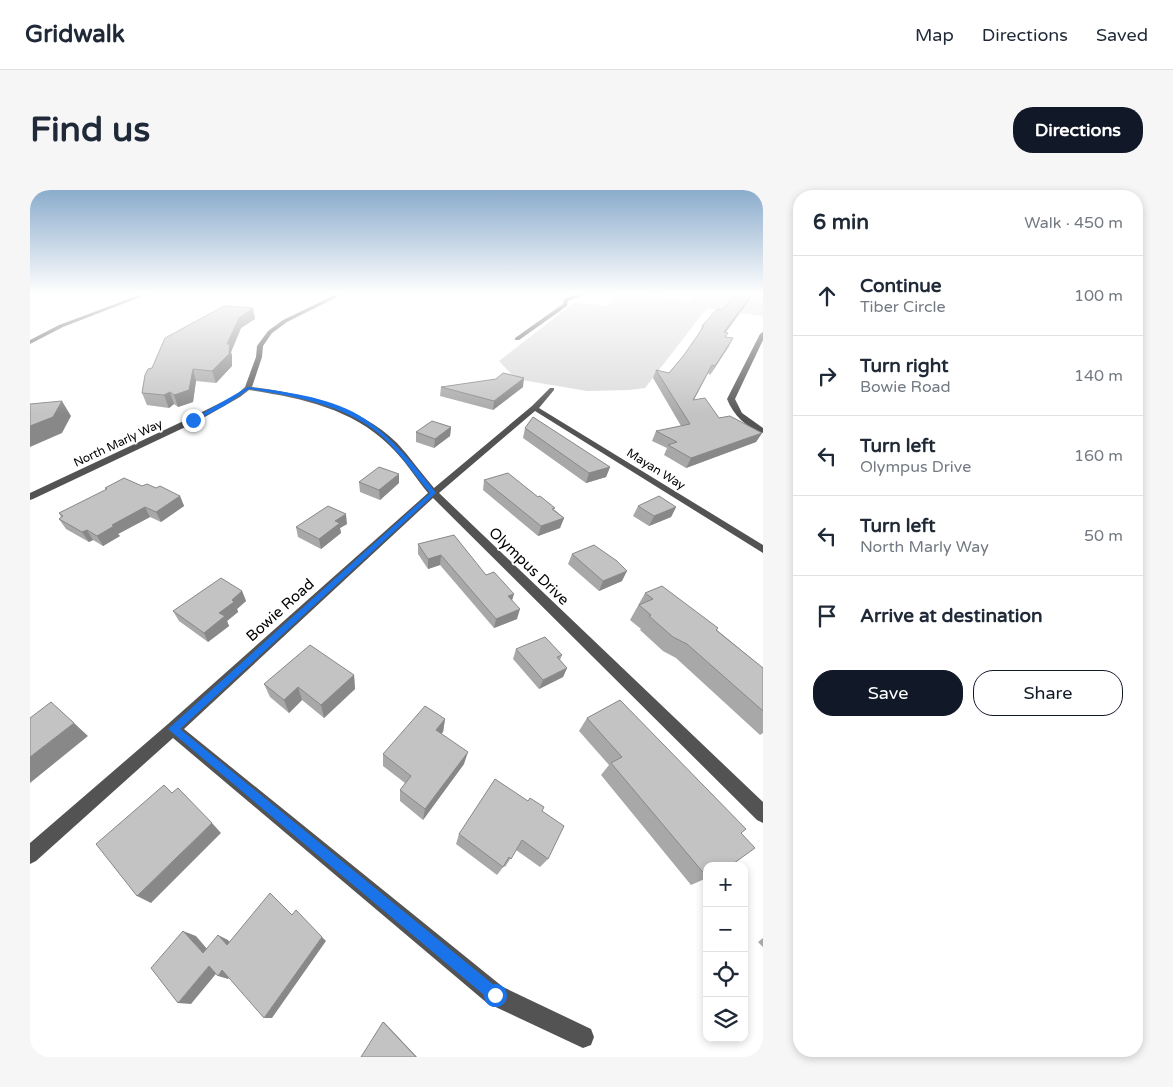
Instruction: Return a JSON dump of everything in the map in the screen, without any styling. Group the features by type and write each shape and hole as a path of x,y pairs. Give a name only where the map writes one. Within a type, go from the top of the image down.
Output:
{"street":[{"path":"30,342 45,334"},
{"path":"248,388 259,357 260,346 268,334"},
{"path":"517,339 524,334"},
{"path":"763,334 731,399 733,407 742,418 763,431"},
{"path":"755,348 763,351"},
{"name":"Olympus Drive","path":"248,388 290,394 330,405 362,419 387,439 433,493 763,814"},
{"name":"North Marly Way","path":"30,497 193,420 248,388"},
{"name":"Bowie Road","path":"30,855 173,729 433,493 535,408 552,389"},
{"name":"Mayan Way","path":"535,408 763,550"},
{"path":"173,729 495,995 582,1037"}],"shaded area":[{"path":"533,334 686,334 645,388 587,391 516,379 499,361"}],"building":[{"path":"172,334 231,334 227,344 230,344 229,354 212,371 193,369 189,390 174,395 170,392 164,395 142,393 145,375 148,369 152,368 165,338"},
{"path":"698,334 727,334 725,337 733,338 715,366 712,365 693,400 705,398 719,418 730,416 762,433 691,458 668,445 677,442 656,431 690,424 656,370 669,373"},
{"path":"503,373 524,378 494,401 441,387 496,379"},
{"path":"62,401 53,417 30,426 30,404"},
{"path":"533,417 610,467 589,473 525,428"},
{"path":"432,421 451,427 435,439 416,432"},
{"path":"379,467 399,474 379,490 359,482"},
{"path":"508,473 555,508 552,509 564,518 541,526 484,480"},
{"path":"124,478 142,486 147,484 156,488 160,486 180,496 156,512 145,507 112,525 114,526 97,536 87,530 82,532 59,519 63,516 59,513 107,489 105,488"},
{"path":"659,496 676,507 654,516 638,506"},
{"path":"328,506 346,514 335,521 340,523 319,539 296,527"},
{"path":"454,535 486,575 494,572 514,594 508,596 520,609 496,619 441,555 428,559 418,544"},
{"path":"594,545 617,561 627,571 603,581 572,554"},
{"path":"221,578 242,591 232,600 234,602 219,613 225,616 204,633 173,611"},
{"path":"662,586 718,628 716,630 763,668 763,711 687,644 673,637 639,605 653,599 645,593"},
{"path":"545,637 562,655 557,657 567,668 543,680 516,649"},
{"path":"310,645 354,675 321,705 298,687 284,700 264,684"},
{"path":"620,700 746,829 741,833 755,848 736,862 703,862 703,872 611,763 622,757 587,718"},
{"path":"51,702 74,723 30,757 30,718"},
{"path":"425,706 445,719 436,730 468,752 425,809 400,790 411,776 383,754"},
{"path":"495,779 528,801 530,798 544,807 542,811 564,826 548,859 522,840 511,859 509,857 503,867 459,834"},
{"path":"164,785 172,793 178,788 212,823 137,896 96,844"},
{"path":"270,893 292,915 296,910 322,937 264,1018 222,970 218,976 209,966 178,1003 151,968 183,931 203,953 218,935 227,945"},
{"path":"383,1022 416,1057 361,1057"}],"route":[{"path":"193,420 238,396 248,388 290,394 330,405 362,419 387,439 433,493 173,729 495,995"}]}
